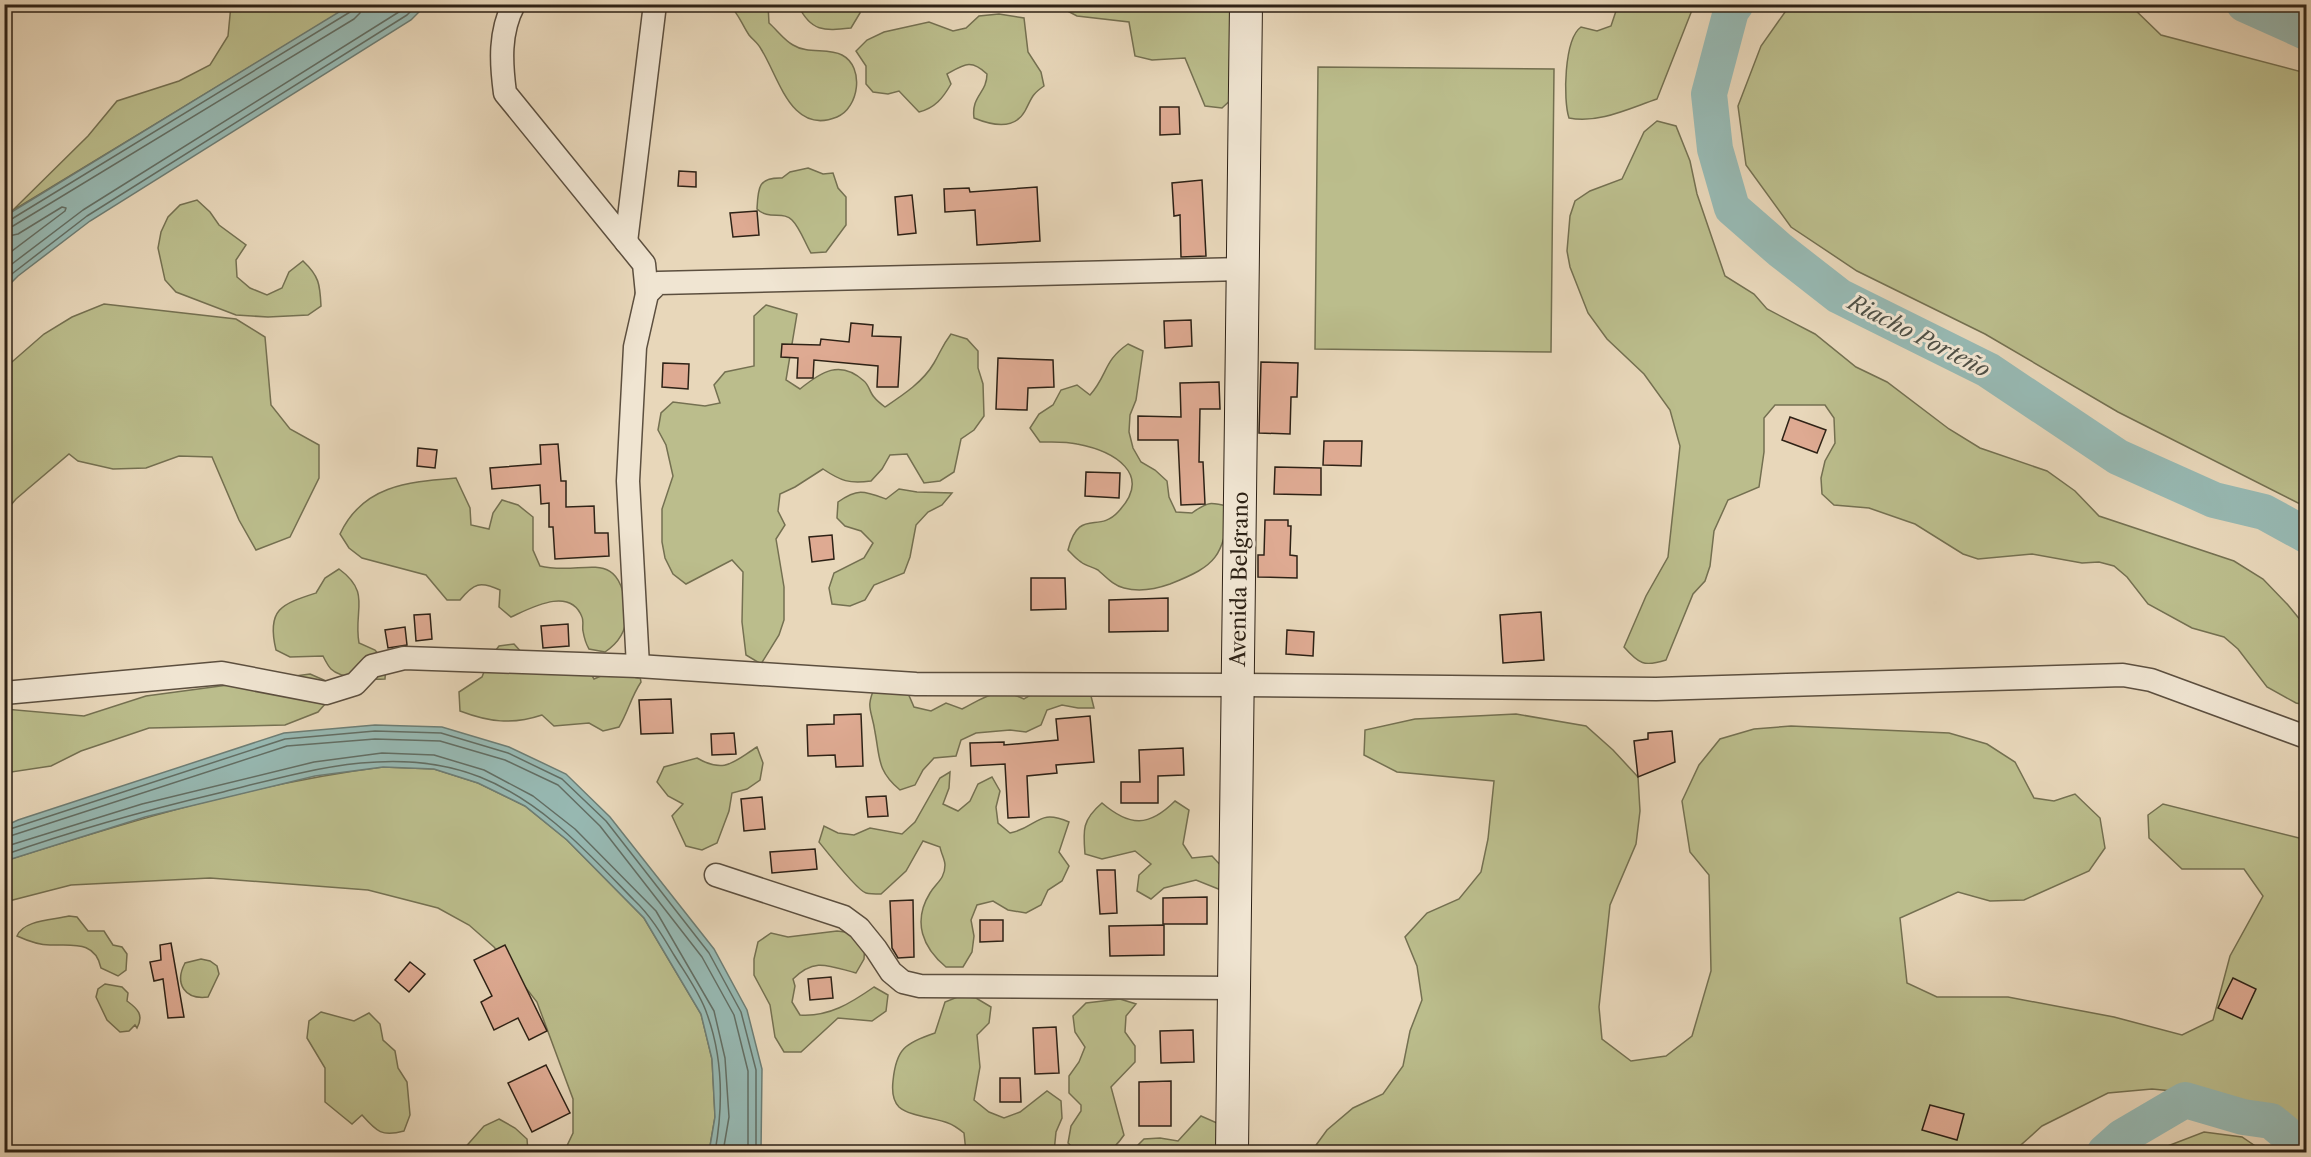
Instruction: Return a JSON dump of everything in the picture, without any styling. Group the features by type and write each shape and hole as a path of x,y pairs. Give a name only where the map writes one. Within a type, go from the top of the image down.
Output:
{"street":[{"path":"514,4 507,17 501,61 505,93 644,264 647,294 635,347 628,481 638,666"},
{"path":"626,242 655,4"},
{"name":"Avenida Belgrano","path":"1232,1152 1246,4"},
{"path":"647,294 658,283 1243,269"},
{"path":"4,693 222,674 326,693 355,684 372,666 404,658 638,666 916,684 1656,689 2123,675 2151,680 2307,737"},
{"path":"716,875 844,917 859,928 891,972 903,982 920,986 1234,988"}],"green space":[{"path":"231,5 352,5 12,211 88,136 117,101 179,81 210,65 228,36"},
{"path":"729,5 768,5 769,23 790,43 799,48 836,53 849,61 854,68 856,87 854,97 844,112 837,117 821,121 808,118 797,111 788,101 760,47"},
{"path":"798,5 860,5 860,13 851,28 826,29 813,25"},
{"path":"1056,5 1232,5 1234,97 1222,108 1205,106 1185,58 1152,60 1135,56 1129,22 1077,16"},
{"path":"1618,5 1694,5 1657,99 1602,117 1569,118 1566,70 1575,34 1581,27 1597,31 1611,26"},
{"path":"1790,5 2130,5 2161,35 2306,73 2306,507 2118,412 1985,334 1857,271 1791,227 1746,165 1738,106 1761,46"},
{"path":"999,14 1024,18 1028,52 1041,72 1044,86 1034,94 1025,111 1015,122 1002,125 974,118 975,105 985,86 987,74 977,66 963,66 947,74 951,84 945,94 934,105 919,112 899,91 888,94 873,92 866,84 866,66 856,51 867,40 884,32 929,22 953,31 966,28 979,16"},
{"path":"1318,67 1554,69 1551,352 1315,349"},
{"path":"1657,121 1676,126 1690,161 1697,194 1725,276 1754,294 1767,309 1815,334 1856,367 1887,382 1949,429 1980,448 2047,471 2075,491 2099,516 2234,561 2263,579 2306,627 2306,705 2296,703 2267,687 2238,649 2224,637 2192,628 2148,604 2127,577 2114,566 2032,554 1978,559 1963,554 1915,524 1869,508 1834,505 1822,494 1821,478 1825,461 1835,443 1834,418 1825,405 1775,405 1764,418 1764,452 1759,487 1728,500 1714,531 1710,566 1705,581 1693,594 1666,660 1647,663 1634,657 1624,647 1646,596 1668,557 1680,446 1670,410 1644,374 1607,339 1588,313 1570,267 1567,251 1570,216 1575,201 1590,191 1622,179 1644,132"},
{"path":"808,168 823,174 833,173 838,188 846,197 846,225 826,252 811,253 798,227 789,217 766,214 757,209 759,190 764,182"},
{"path":"197,200 210,212 219,225 246,245 236,260 237,277 250,288 267,295 282,288 289,272 303,261 318,281 321,306 308,315 268,317 236,315 176,292 165,280 158,248 161,232 168,217 180,205"},
{"path":"104,304 236,319 265,337 271,405 290,429 319,445 319,478 290,537 256,550 239,520 212,457 179,456 146,468 113,469 78,461 69,454 16,499 5,512 5,368 44,334 72,317"},
{"path":"766,305 797,314 786,380 800,389 823,373 839,369 847,371 864,381 885,407 912,388 924,376 951,334 967,339 978,351 978,368 983,384 984,416 974,430 961,439 954,472 940,481 924,483 907,454 890,455 882,469 871,481 846,481 823,469 780,494 778,511 785,525 776,539 784,587 784,620 779,635 761,664 746,655 742,622 743,572 732,560 686,584 673,574 665,558 662,542 662,509 673,476 666,445 658,430 661,413 673,402 705,406 720,403 714,385 725,372 754,366 754,316"},
{"path":"1128,344 1143,351 1136,400 1130,415 1129,432 1133,448 1141,462 1155,470 1167,481 1169,497 1176,512 1192,513 1210,504 1230,507 1220,548 1208,564 1170,584 1141,590 1120,587 1098,570 1079,561 1068,550 1072,537 1078,529 1083,525 1111,518 1128,498 1132,486 1131,476 1125,466 1104,452 1091,447 1068,442 1040,442 1030,428 1039,414 1053,405 1061,390 1077,385 1090,395 1114,356"},
{"path":"456,478 470,508 471,525 489,529 493,513 502,500 518,505 533,517 533,550 540,566 597,567 607,570 616,577 622,590 626,623 615,644 605,652 589,649 583,633 582,617 569,603 550,602 511,617 499,607 500,590 487,585 474,587 460,600 447,600 426,575 362,558 349,548 340,534 361,505 374,496 404,485"},
{"path":"899,489 952,493 942,505 928,512 916,525 910,557 904,573 874,585 865,600 850,606 832,604 829,588 834,573 864,558 873,543 861,531 845,526 837,518 838,502 851,494 861,492 886,499"},
{"path":"339,569 349,578 358,594 359,643 375,650 386,663 385,679 349,677 331,669 323,656 290,657 276,650 273,625 280,610 294,601 316,593 325,578"},
{"path":"514,644 533,665 585,664 594,679 624,666 638,666 641,682 619,727 603,731 589,723 554,726 542,715 521,720 501,721 481,718 460,711 459,692 482,677 489,659 499,646"},
{"path":"310,674 340,687 318,712 285,725 149,728 81,751 51,766 5,773 5,709 84,716 146,696"},
{"path":"875,687 907,691 914,707 931,711 946,703 962,709 985,697 999,693 1024,699 1039,690 1090,692 1094,708 1062,705 1047,710 1041,725 1026,732 1010,730 976,733 961,740 956,756 934,758 923,770 915,785 900,790 887,777 879,757 870,709 870,700"},
{"path":"1516,714 1586,726 1638,777 1640,811 1636,844 1610,905 1599,1007 1602,1039 1631,1061 1666,1056 1692,1036 1711,971 1709,875 1690,852 1682,801 1699,765 1720,739 1754,729 1791,726 1949,733 1987,744 2015,762 2034,798 2054,801 2075,794 2100,818 2105,848 2089,871 2024,900 1990,901 1958,892 1900,918 1907,983 1937,997 2008,997 2114,1017 2182,1035 2213,1020 2230,956 2263,896 2244,869 2182,869 2149,838 2148,815 2163,804 2306,838 2306,1140 2274,1122 2243,1117 2215,1101 2183,1092 2152,1089 2108,1093 2042,1126 2013,1152 1311,1152 1327,1130 1353,1108 1383,1094 1403,1066 1410,1031 1422,1000 1417,966 1405,937 1427,913 1459,899 1481,872 1488,839 1494,781 1397,772 1364,755 1365,730 1415,719"},
{"path":"757,747 763,763 760,780 747,789 732,793 729,811 717,843 702,850 686,846 672,816 683,804 668,796 657,782 664,767 697,758 722,766 735,761"},
{"path":"383,767 434,769 478,783 525,806 567,840 644,918 701,1014 712,1059 715,1117 709,1152 564,1152 573,1133 573,1099 537,1002 494,947 469,925 438,908 368,890 210,878 71,885 5,902 5,861 100,831 241,793"},
{"path":"950,772 949,788 943,804 958,811 970,801 978,784 992,777 1000,791 996,807 998,823 1010,833 1044,818 1058,818 1069,822 1059,852 1069,866 1062,881 1048,890 1041,905 1026,913 1008,910 993,901 977,905 971,920 974,936 972,952 963,967 946,967 938,960 926,943 921,924 925,904 945,870 940,847 923,841 906,871 881,894 873,894 866,893 856,886 819,842 824,826 838,833 854,835 870,828 902,834 915,822 940,778"},
{"path":"1175,801 1189,810 1183,844 1192,858 1212,856 1224,869 1226,892 1196,880 1164,888 1151,899 1137,891 1139,875 1151,864 1135,851 1102,859 1085,854 1084,838 1087,820 1102,803 1122,816 1139,821 1157,816"},
{"path":"69,916 77,917 88,931 104,931 113,945 122,947 127,954 126,970 118,976 101,968 94,953 82,946 41,944 17,936 25,927 32,924"},
{"path":"837,931 853,933 865,943 864,959 856,973 823,965 808,968 793,979 795,986 792,1002 800,1015 821,1014 848,1003 874,987 888,995 886,1011 872,1021 838,1018 801,1052 784,1052 775,1037 770,1005 754,975 754,959 758,942 771,933 788,937"},
{"path":"201,959 217,966 219,974 208,997 193,996 181,984 185,963"},
{"path":"105,984 122,987 128,993 127,1001 140,1016 137,1028 135,1025 129,1031 120,1032 107,1020 96,997 98,989"},
{"path":"960,996 976,998 991,1007 989,1023 977,1035 980,1067 974,1100 989,1112 1004,1118 1020,1112 1047,1091 1061,1101 1062,1118 1056,1132 1054,1152 966,1152 964,1133 956,1127 943,1121 909,1113 899,1107 895,1101 893,1095 894,1070 900,1054 909,1044 935,1033 945,1002"},
{"path":"1120,999 1136,1004 1126,1016 1125,1032 1135,1046 1135,1062 1111,1087 1124,1135 1114,1147 1105,1152 1078,1152 1068,1143 1071,1126 1081,1111 1081,1105 1069,1093 1069,1076 1079,1062 1085,1047 1075,1032 1073,1016 1086,1003"},
{"path":"321,1012 354,1021 369,1013 380,1024 383,1040 395,1051 398,1068 407,1082 410,1115 404,1131 380,1132 362,1115 352,1124 325,1102 325,1068 307,1038 309,1021"},
{"path":"1201,1116 1217,1123 1223,1152 1131,1152 1144,1139 1160,1138 1178,1141"},
{"path":"499,1119 515,1128 527,1139 528,1152 457,1152 462,1151 484,1126"},
{"path":"2204,1132 2242,1137 2264,1152 2152,1152"}],"water":[{"path":"352,4 426,5 411,20 90,221 18,276 5,289 5,216"},
{"path":"375,725 442,727 509,747 566,774 610,817 714,949 747,1010 762,1069 761,1152 709,1152 715,1117 712,1059 701,1014 644,918 567,840 525,806 478,783 434,769 383,767 315,776 145,817 5,861 5,826 18,820 284,733"}],"building":[{"path":"1160,107 1179,107 1180,134 1160,135"},
{"path":"679,171 696,172 696,187 678,186"},
{"path":"1202,180 1206,256 1181,257 1180,215 1174,216 1172,183"},
{"path":"1037,187 1040,241 977,245 975,210 945,212 944,189 969,188 970,192"},
{"path":"912,195 916,233 898,235 895,197"},
{"path":"757,211 759,235 733,237 730,213"},
{"path":"1191,320 1192,346 1165,348 1164,321"},
{"path":"851,323 873,325 872,336 901,337 898,387 877,387 878,366 814,360 813,378 797,378 798,358 781,357 782,344 820,345 821,339 849,342"},
{"path":"998,358 1053,360 1054,387 1028,388 1027,410 996,409"},
{"path":"1261,362 1298,363 1297,397 1291,397 1290,434 1259,433"},
{"path":"663,363 689,364 688,389 662,387"},
{"path":"1219,382 1220,409 1200,409 1199,462 1203,462 1205,504 1181,505 1178,440 1138,440 1138,416 1181,417 1180,383"},
{"path":"1790,417 1826,430 1817,453 1782,440"},
{"path":"1324,441 1362,441 1361,466 1323,465"},
{"path":"558,444 561,481 566,481 566,507 594,506 595,533 608,533 609,556 555,559 553,527 549,527 549,503 541,504 540,485 492,489 490,468 541,464 540,445"},
{"path":"418,448 437,450 435,468 417,466"},
{"path":"1275,467 1321,468 1321,495 1274,494"},
{"path":"1086,472 1120,473 1119,498 1085,496"},
{"path":"1265,520 1288,520 1288,526 1291,526 1290,555 1297,556 1297,578 1258,577 1258,555 1264,555"},
{"path":"832,535 834,559 812,562 809,537"},
{"path":"1031,578 1065,578 1066,609 1031,610"},
{"path":"1168,598 1168,631 1109,632 1109,600"},
{"path":"1541,612 1544,660 1503,663 1500,615"},
{"path":"430,614 432,639 416,641 414,615"},
{"path":"568,624 569,646 543,648 541,626"},
{"path":"405,627 407,645 388,648 385,630"},
{"path":"1287,630 1314,632 1313,656 1286,654"},
{"path":"671,699 673,733 641,734 639,700"},
{"path":"861,714 863,766 836,767 835,755 808,756 807,725 834,724 834,715"},
{"path":"1090,716 1094,762 1056,765 1057,773 1027,776 1029,817 1008,818 1005,764 971,766 970,743 1004,742 1004,745 1058,740 1056,719"},
{"path":"1672,731 1675,762 1638,777 1634,741 1648,739 1648,733"},
{"path":"734,733 736,754 712,755 711,734"},
{"path":"1183,748 1184,775 1158,776 1158,803 1121,803 1121,782 1140,782 1139,750"},
{"path":"886,796 888,816 868,817 866,797"},
{"path":"762,797 765,829 744,831 741,799"},
{"path":"815,849 817,869 772,873 770,852"},
{"path":"1097,870 1115,870 1117,913 1100,914"},
{"path":"1207,897 1207,924 1163,924 1163,898"},
{"path":"913,900 914,957 898,958 892,948 890,901"},
{"path":"980,920 1003,920 1003,941 980,942"},
{"path":"1164,925 1164,955 1110,956 1109,926"},
{"path":"171,943 184,1017 168,1018 163,979 154,981 150,962 161,960 160,945"},
{"path":"505,945 547,1031 529,1040 518,1018 494,1030 481,1002 492,996 474,960"},
{"path":"410,962 425,974 409,992 395,980"},
{"path":"831,977 833,998 810,1000 808,979"},
{"path":"2233,978 2256,989 2242,1019 2218,1008"},
{"path":"1056,1027 1059,1073 1035,1074 1033,1028"},
{"path":"1193,1030 1194,1062 1161,1063 1160,1031"},
{"path":"546,1065 570,1113 532,1132 508,1083"},
{"path":"1000,1078 1020,1078 1021,1102 1000,1102"},
{"path":"1171,1081 1171,1126 1139,1126 1139,1082"},
{"path":"1930,1105 1964,1114 1957,1140 1922,1130"}],"waterway":[{"name":"Riacho Porteño","path":"1736,4 1731,11 1709,94 1715,149 1732,208 1780,250 1839,296 1988,370 2118,457 2214,500 2264,512 2306,535"},
{"name":"Riacho Porteño","path":"2244,4 2306,32"},
{"name":"Riacho Porteño","path":"2105,1152 2122,1137 2185,1100 2243,1117 2271,1121 2306,1150"}]}
